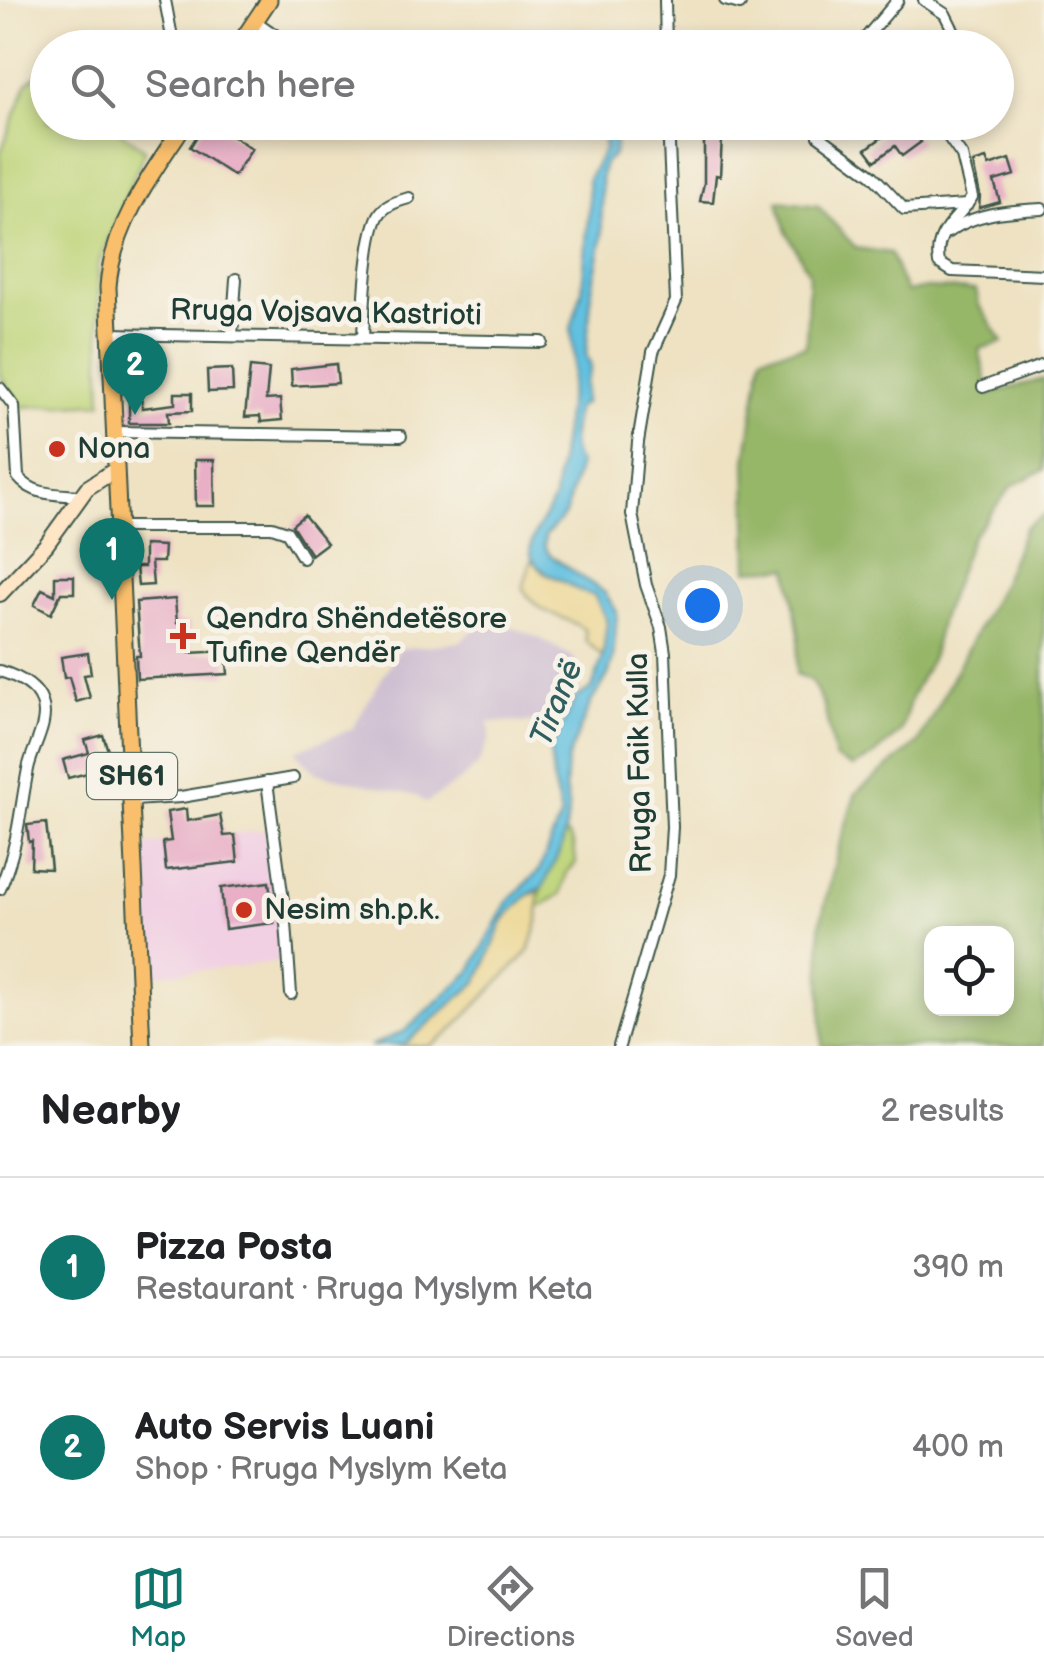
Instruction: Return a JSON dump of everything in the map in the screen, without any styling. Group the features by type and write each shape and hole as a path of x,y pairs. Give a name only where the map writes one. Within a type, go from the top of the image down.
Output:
{"main road":[{"path":"249,30 269,0"},
{"name":"SH61","path":"142,1046 108,287 112,257 143,189 174,140"}],"street":[{"path":"166,0 171,30"},
{"path":"665,0 666,30"},
{"path":"725,0 740,4"},
{"path":"872,30 898,0"},
{"path":"924,0 946,14 954,30"},
{"path":"255,21 268,30"},
{"name":"Rruga Faik Kulla","path":"619,1046 665,896 672,854 665,652 632,514 638,442 653,352 676,301 669,140"},
{"path":"824,140 872,175 904,210 968,204"},
{"path":"951,140 962,156 972,197 954,216 942,239 938,256 946,270 1044,275"},
{"path":"363,338 365,281 376,222 388,206 409,198"},
{"path":"942,239 971,218 1042,209"},
{"path":"232,336 236,279"},
{"name":"Rruga Vojsava Kastrioti","path":"110,334 542,342"},
{"path":"984,387 1044,365"},
{"path":"0,388 14,406 16,468 23,484 42,492 80,496"},
{"path":"113,432 401,436"},
{"path":"0,594 46,545 80,496 115,470"},
{"path":"120,527 272,527 286,532 303,558"},
{"path":"0,671 30,686 45,712 28,764 17,843 0,889"},
{"path":"133,800 181,797 292,778"},
{"path":"267,782 291,994"}],"shaded area":[{"path":"490,618 573,657 582,676 568,718 548,723 489,722 490,738 478,765 426,803 417,796 316,773 295,751 352,729 399,649 459,642"},
{"path":"270,829 282,962 154,975 145,845"}],"green space":[{"path":"30,81 30,140 132,140 145,150 98,265 102,403 22,407 0,376 0,154"},
{"path":"778,201 818,206 856,248 890,253 906,292 927,288 976,290 979,305 1003,342 979,349 989,394 1044,379 1044,470 1012,486 971,538 941,619 932,657 912,695 901,731 875,755 853,767 835,758 824,706 811,680 796,674 799,635 788,568 748,570 746,461 762,355 806,346 809,273 785,229"},
{"path":"1044,515 1044,1046 822,1046 820,925 856,793 918,743 1002,583 1025,527"},
{"path":"563,832 572,841 576,863 567,872 561,894 538,908 542,889"}],"sand":[{"path":"532,559 542,572 594,594 607,621 603,657 586,641 585,630 544,610 530,598 523,588"},
{"path":"539,892 538,922 529,951 448,1034 430,1046 400,1046 478,981 504,918 528,895"}],"water":[{"path":"604,140 616,140 614,155 604,163 601,176 602,239 592,288 586,354 591,367 584,403 577,407 573,429 573,451 579,464 565,515 545,536 544,546 550,555 605,593 617,612 613,659 567,761 565,789 569,810 562,846 543,887 528,895 505,918 478,981 405,1044 370,1046 405,1031 470,972 509,900 539,871 561,815 550,750 577,697 592,688 603,657 607,621 594,595 579,591 541,569 530,551 554,498 574,360 571,328 582,291 588,179 604,150"}],"building":[{"path":"194,140 239,140 252,149 234,176 190,147"},
{"path":"704,140 722,140 720,176 716,175 713,202 700,201"},
{"path":"878,140 921,142 902,156 895,146 875,161 866,149"},
{"path":"986,159 989,166 1010,159 1015,175 994,181 1000,202 979,208 973,163"},
{"path":"336,364 338,383 292,386 291,369"},
{"path":"250,367 269,369 266,400 280,399 282,420 261,422 260,416 245,417"},
{"path":"232,369 233,391 208,392 207,370"},
{"path":"175,393 192,393 192,411 168,412 169,423 129,423 129,401 142,401 142,408 175,404"},
{"path":"195,460 214,460 215,506 196,506"},
{"path":"304,515 327,543 311,555 292,525"},
{"path":"144,545 164,546 163,562 151,562 153,585 138,586 136,567 144,567"},
{"path":"55,576 74,576 74,593 61,593 51,614 34,605 42,589 55,595"},
{"path":"175,599 177,623 189,623 190,653 226,651 228,674 137,679 136,656 140,656 136,602"},
{"path":"88,653 91,674 84,675 90,698 76,702 69,677 64,678 61,657"},
{"path":"103,735 118,782 100,787 95,771 68,778 63,760 89,753 85,740"},
{"path":"186,809 187,821 220,815 224,836 235,835 238,862 166,870 163,842 171,841 167,812"},
{"path":"46,823 51,869 31,868 32,841 29,842 27,825"},
{"path":"269,882 274,923 225,929 221,888"}],"place":[{"name":"Auto Servis Luani","path":"135,415"},
{"name":"Nona","path":"57,449"},
{"name":"Pizza Posta","path":"112,600"},
{"name":"Qendra Shëndetësore Tufine Qendër","path":"183,636"},
{"name":"Nesim sh.p.k.","path":"244,910"}],"water label":[{"name":"Tiranë","path":"557,703"}]}
